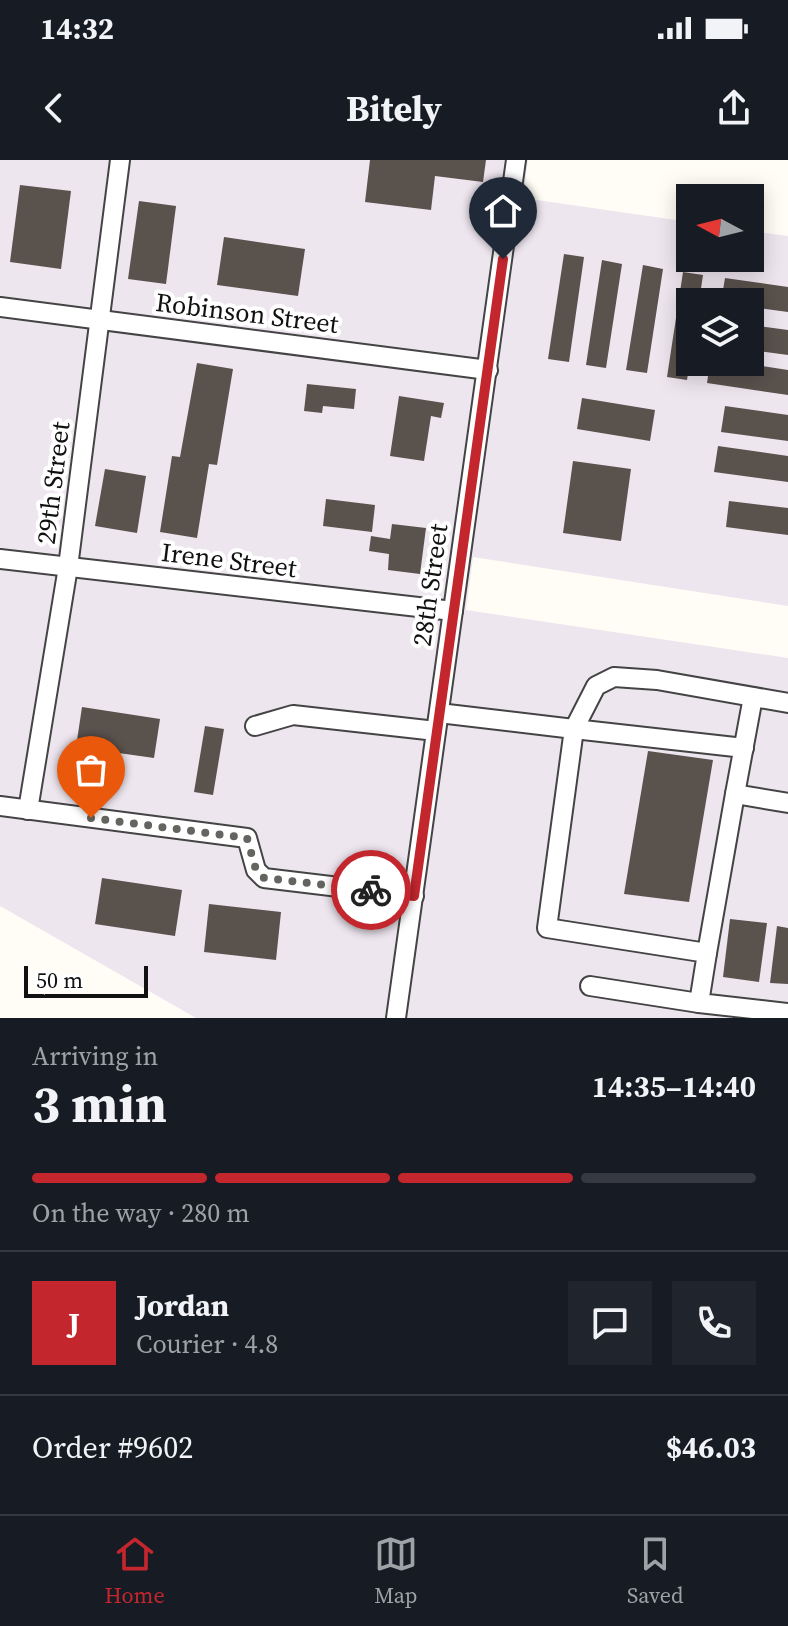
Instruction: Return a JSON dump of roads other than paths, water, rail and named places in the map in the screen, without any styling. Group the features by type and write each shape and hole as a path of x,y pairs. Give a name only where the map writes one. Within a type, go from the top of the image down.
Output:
{"street":[{"name":"29th Street","path":"28,810 68,567 120,160"},
{"name":"28th Street","path":"396,1018 516,160"},
{"name":"Robinson Street","path":"0,307 488,370"},
{"name":"Irene Street","path":"0,559 453,611"},
{"path":"707,953 547,928 574,729 596,686 614,677 657,680 788,703"},
{"path":"699,1003 753,697"},
{"path":"255,726 293,715 574,729 744,748"},
{"path":"735,794 788,803"},
{"path":"0,806 247,838 256,870 264,878 414,896"},
{"path":"590,986 788,1013"}]}
